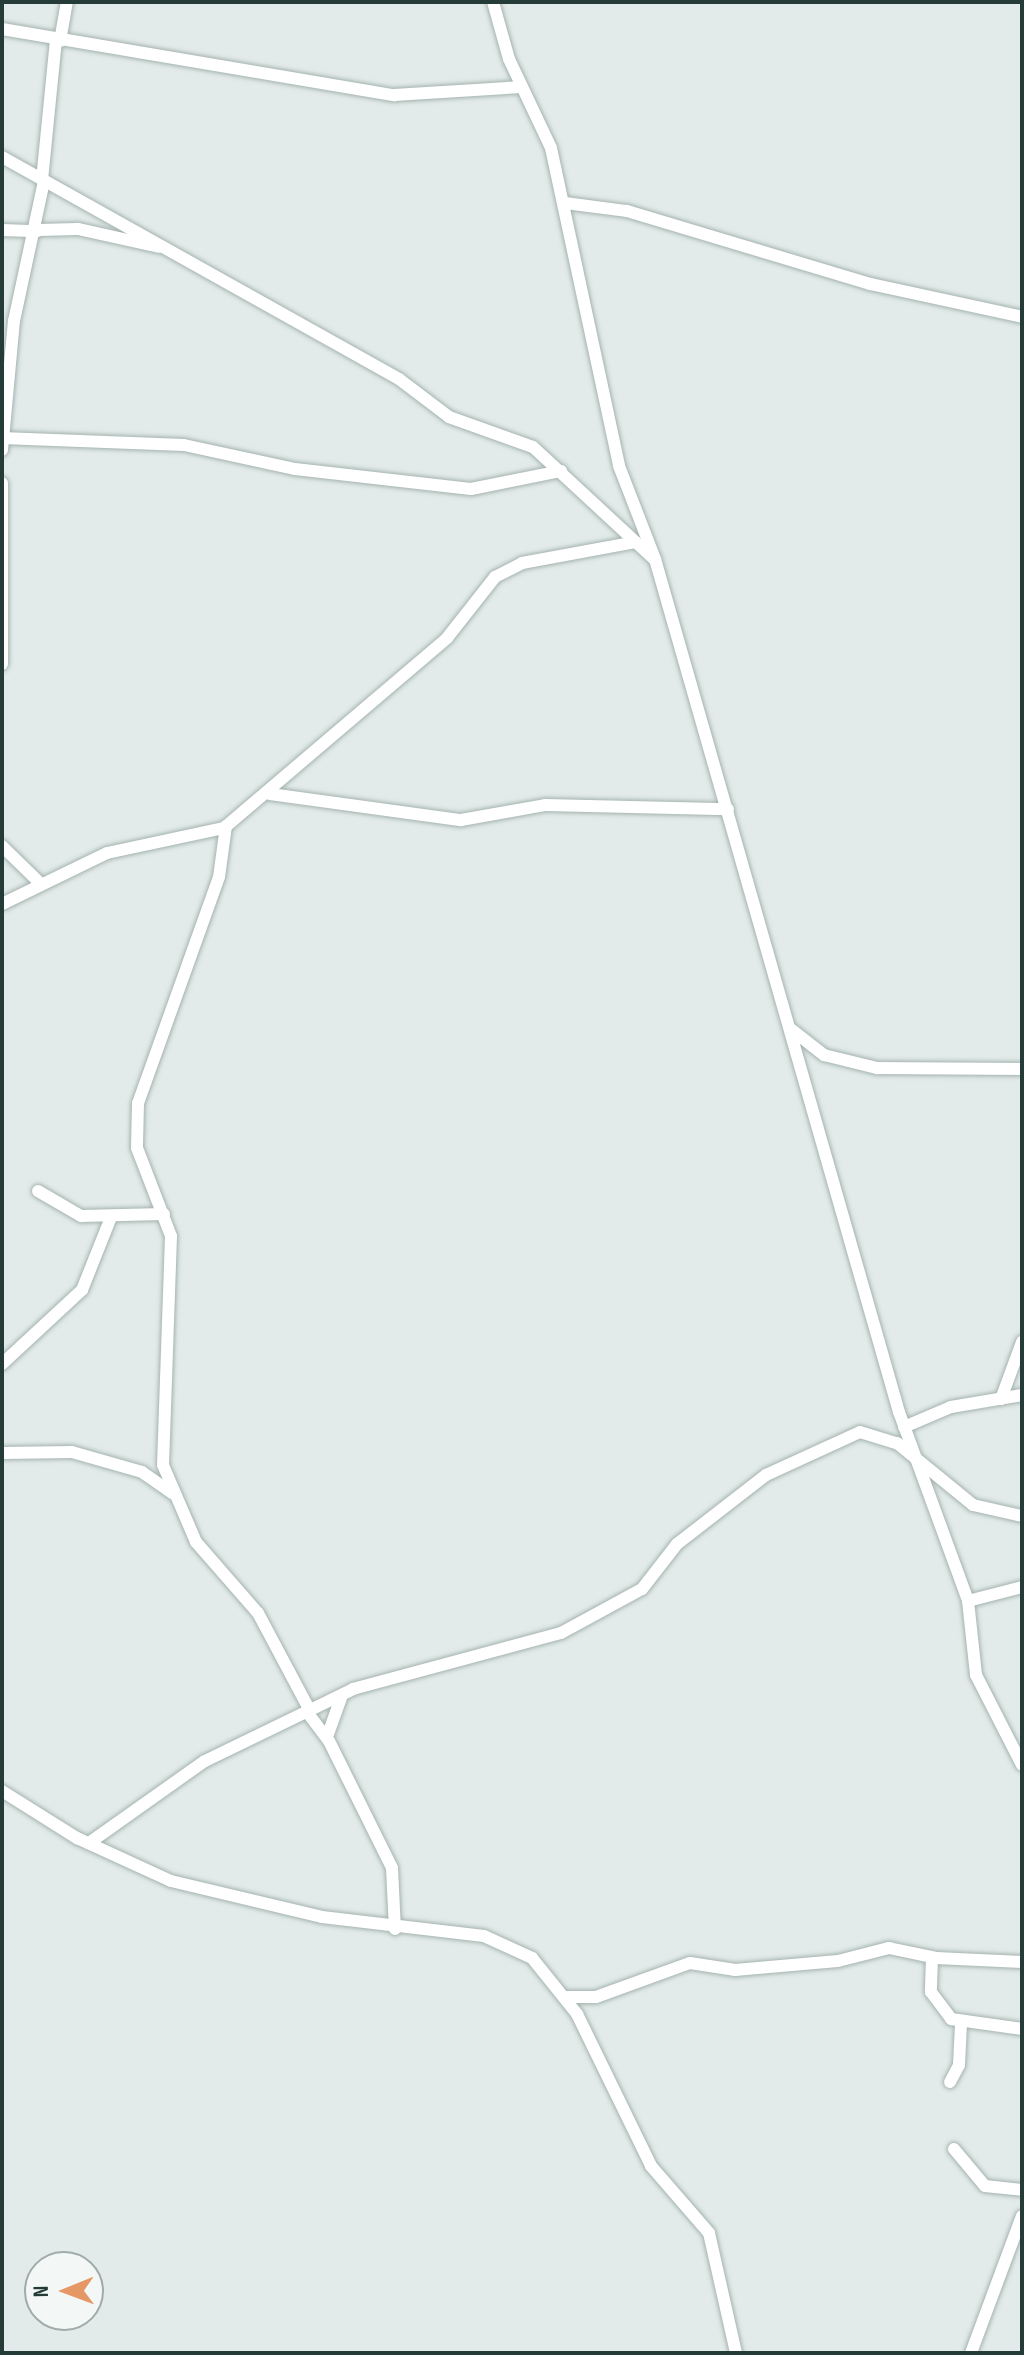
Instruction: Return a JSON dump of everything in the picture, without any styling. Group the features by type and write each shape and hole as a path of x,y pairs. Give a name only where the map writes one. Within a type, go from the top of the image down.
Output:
{"street":[{"path":"2,450 14,321 37,230 58,40 67,2"},
{"path":"493,2 521,87 551,148 619,466 655,559 904,1427 968,1601 976,1675 1022,1765"},
{"path":"2,29 394,95 521,87"},
{"path":"2,157 399,379 449,417 516,438 561,471 655,559"},
{"path":"565,203 627,211 870,284 1022,317"},
{"path":"2,230 78,229 137,247 161,247"},
{"path":"2,438 184,445 295,469 471,489 561,471"},
{"path":"2,483 2,664"},
{"path":"2,904 41,884 140,843 226,826 270,794 373,695 447,638 495,577 522,563 635,542"},
{"path":"270,794 461,820 545,805 728,809"},
{"path":"226,826 219,877 138,1103 137,1148 164,1214 172,1251 162,1445 172,1493 196,1542 258,1613 308,1712 327,1737 392,1868 395,1929"},
{"path":"2,846 41,884"},
{"path":"790,1028 824,1055 865,1066 1022,1069"},
{"path":"38,1191 81,1216 164,1214"},
{"path":"2,1364 82,1290 111,1217"},
{"path":"1001,1399 1022,1342"},
{"path":"904,1427 951,1407 1022,1395"},
{"path":"89,1843 205,1761 343,1694 561,1633 642,1589 689,1534 805,1452 871,1431 918,1460 973,1505 1022,1516"},
{"path":"2,1453 72,1452 142,1472 172,1493"},
{"path":"968,1601 1022,1587"},
{"path":"327,1737 343,1694"},
{"path":"2,1791 89,1843 171,1881 395,1929 504,1943 532,1958 566,1997 651,2166 709,2233 736,2353"},
{"path":"566,1997 596,1997 690,1963 735,1970 838,1961 889,1948 932,1958 1022,1962"},
{"path":"932,1958 934,2000 961,2024 1022,2029"},
{"path":"950,2082 959,2065 961,2024"},
{"path":"954,2149 993,2191 1022,2190"},
{"path":"971,2353 1022,2216"}]}
